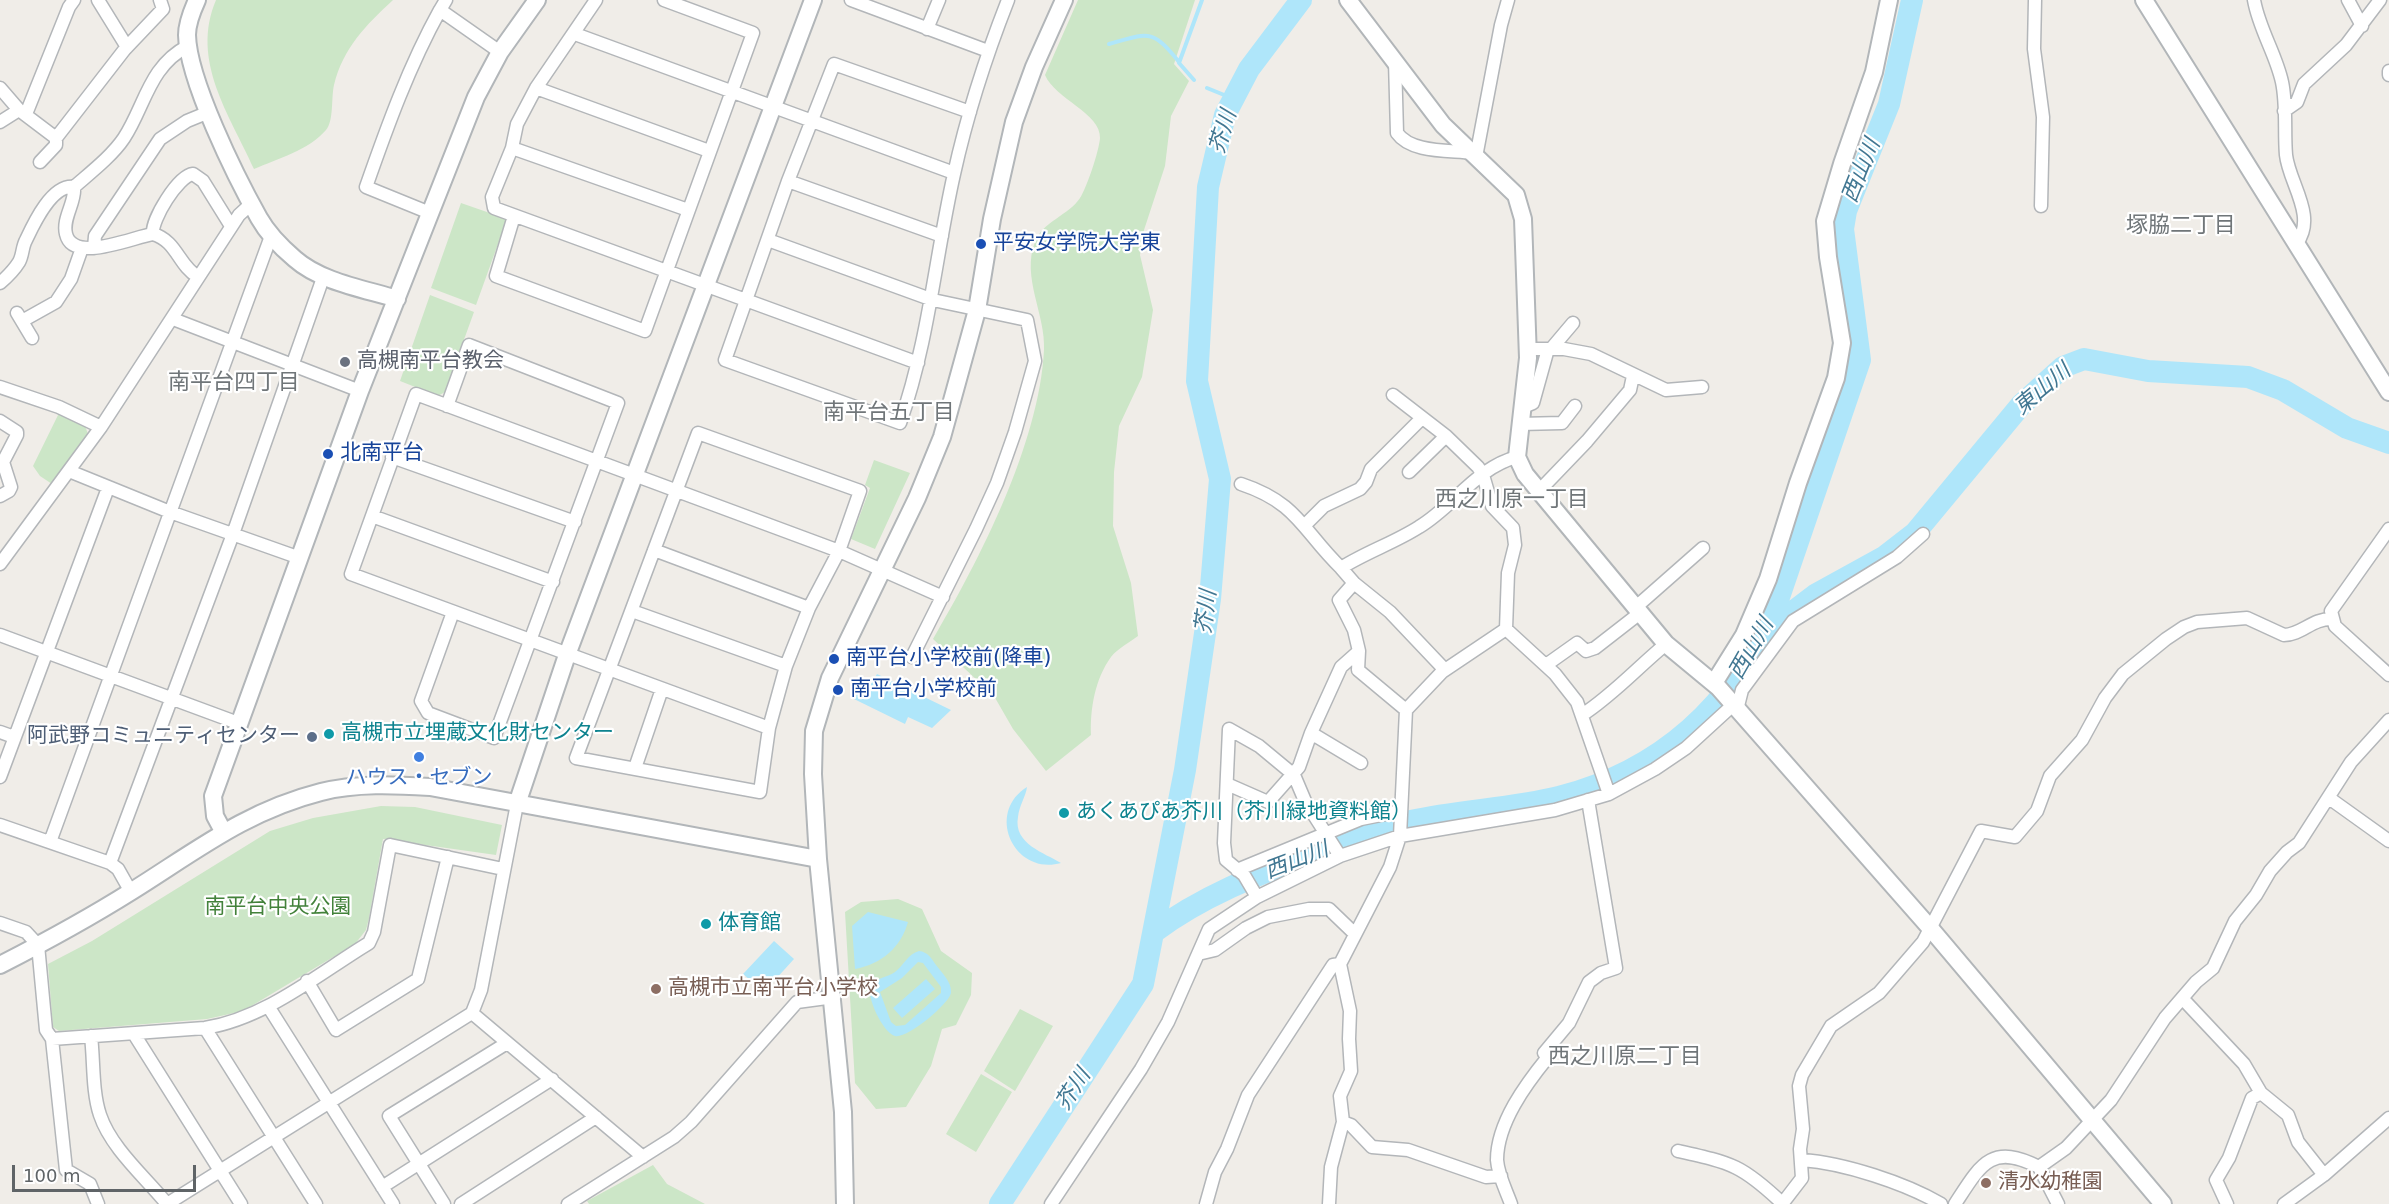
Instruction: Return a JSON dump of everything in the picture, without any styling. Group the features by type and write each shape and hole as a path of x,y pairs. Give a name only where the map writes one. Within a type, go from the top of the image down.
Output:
{"street":[{"path":"0,122 23,112 74,0"},
{"path":"98,0 127,47"},
{"path":"40,162 56,145 56,138 127,47 163,9 160,0"},
{"path":"197,0 188,27 188,46 193,68 208,112 252,203 272,236 297,261 324,275 397,299"},
{"path":"223,831 215,816 213,796 360,391 476,97 500,52 537,0"},
{"path":"596,0 575,34 536,88 517,124 512,148 492,198 494,208 918,363"},
{"path":"514,216 496,276 645,331 753,33 664,0"},
{"path":"91,1036 97,1105 102,1122 111,1137 167,1204 472,1012 480,990 517,804 567,655 813,0"},
{"path":"927,28 939,0"},
{"path":"970,112 834,64 788,181 725,360 900,423 918,363 933,300 954,173 988,51 1008,0"},
{"path":"845,1204 843,1112 834,997 818,859 813,774 814,731 830,678 917,498 942,437 977,310 992,219 1014,122 1034,67 1064,0"},
{"path":"1348,0 1443,125 1515,195 1523,219 1527,349 1517,456 1525,474 1666,644 1716,685 1931,929 2094,1119 2163,1204"},
{"path":"1474,155 1500,25 1508,0"},
{"path":"1716,685 1744,635 1768,579 1798,483 1836,378 1842,343 1828,257 1825,221 1874,72 1889,0"},
{"path":"2035,0 2034,49 2043,117 2041,207"},
{"path":"2144,0 2389,392"},
{"path":"2254,0 2258,22 2282,82 2286,159 2300,193 2304,221 2302,236 2297,243"},
{"path":"2348,0 2362,26"},
{"path":"2284,111 2297,102 2304,84 2362,26 2380,0"},
{"path":"856,1 988,51"},
{"path":"430,213 366,187 402,93 443,5 500,52"},
{"path":"575,34 954,173"},
{"path":"188,46 173,57 148,86 122,141 74,187 66,233 70,241 88,248 153,234 162,237 173,246 184,264 198,277"},
{"path":"1395,61 1397,133 1403,141 1414,146 1474,155"},
{"path":"0,88 23,112 56,138"},
{"path":"536,88 709,151"},
{"path":"32,338 20,317 56,302 95,236 160,139 187,121 208,112"},
{"path":"512,148 688,210"},
{"path":"153,234 154,220 184,177 193,174 202,181 231,226"},
{"path":"788,181 942,236"},
{"path":"0,283 20,260 25,241 54,196 63,188 74,187"},
{"path":"0,564 101,427 231,226 252,203"},
{"path":"50,842 230,344 272,236"},
{"path":"768,240 933,300 1027,320 1035,362 997,483 912,657"},
{"path":"110,863 233,534 324,275"},
{"path":"172,319 230,344 360,391"},
{"path":"1520,416 1533,403 1550,349 1573,323"},
{"path":"447,406 469,345 618,403 532,641 494,738 428,713 421,701 453,612"},
{"path":"1527,349 1591,354 1666,390 1702,387"},
{"path":"1539,491 1587,441 1630,390 1633,376"},
{"path":"0,387 60,407 101,427"},
{"path":"769,728 351,574 416,394 839,550 943,597"},
{"path":"1393,395 1446,436 1483,475 1492,506 1513,528 1516,536 1508,573 1506,629"},
{"path":"1520,416 1562,423 1575,406"},
{"path":"1305,525 1324,506 1360,489 1366,482 1371,469 1422,418"},
{"path":"0,421 17,432 17,435 3,462 11,487 9,491 0,496"},
{"path":"698,433 860,491 839,550 809,608 786,666 769,728 760,792 576,758 676,489 698,433"},
{"path":"1409,472 1446,436"},
{"path":"1341,568 1363,554 1421,527 1483,475 1506,459 1517,456"},
{"path":"392,457 574,522"},
{"path":"69,471 170,512 300,558"},
{"path":"1241,484 1273,497 1305,525 1326,554 1354,583 1390,612 1445,670"},
{"path":"0,777 108,488"},
{"path":"372,516 553,582"},
{"path":"2389,529 2332,606 2332,619 2346,637 2389,675"},
{"path":"1051,1204 1141,1069 1168,1022 1209,929 1255,894 1340,856 1400,833 1555,810 1588,800 1655,770 1735,708 1742,690 1793,621 1897,557 1923,534"},
{"path":"1546,665 1576,643 1586,651 1595,648 1703,548"},
{"path":"654,550 809,608"},
{"path":"1354,583 1339,600 1354,630 1359,651 1358,670 1406,710"},
{"path":"632,611 786,666"},
{"path":"1678,1151 1736,1165 1752,1175 1782,1204 1802,1178 1800,1149 1803,1109 1799,1086 1802,1075 1831,1026 1879,993 1931,929 1981,831 2015,837 2037,811 2050,776 2082,740 2105,698 2123,674 2166,639 2184,627 2197,622 2247,618 2284,635 2290,635 2323,618 2332,619"},
{"path":"1506,629 1566,686 1582,715 1600,774 1608,791"},
{"path":"1329,1204 1331,1167 1343,1122 1339,1105 1340,1096 1351,1071 1348,1039 1350,1011 1340,964 1390,867 1400,833 1406,710 1430,682 1506,629"},
{"path":"0,635 238,723"},
{"path":"1582,715 1603,701 1621,682 1666,644"},
{"path":"1227,784 1268,802 1294,775 1341,667 1359,651"},
{"path":"635,768 662,689"},
{"path":"2039,1167 2066,1148 2094,1119 2134,1069 2165,1018 2213,968 2235,921 2256,895 2270,871 2287,852 2299,843 2351,762 2389,720"},
{"path":"1255,894 1240,872 1226,860 1224,843 1229,729 1259,746 1294,775 1305,801 1327,832 1340,856"},
{"path":"0,732 14,737"},
{"path":"1311,733 1361,763"},
{"path":"0,965 131,892 223,831 262,812 323,792 385,784 430,786 818,859"},
{"path":"2329,798 2389,841"},
{"path":"1511,1204 1497,1161 1502,1132 1524,1088 1548,1057 1544,1053 1569,1023 1589,982 1601,973 1616,968 1588,800"},
{"path":"1240,872 1361,819 1401,811"},
{"path":"0,825 110,863 118,869 131,892"},
{"path":"52,1039 205,1028 237,1021 268,1006 369,943 374,932 390,845 503,869"},
{"path":"307,981 336,1030 418,979 448,857"},
{"path":"1198,954 1215,950 1246,928 1268,917 1309,909 1329,909 1355,934"},
{"path":"0,923 26,932 38,945 46,1030 52,1039 66,1170 90,1184 98,1204"},
{"path":"1206,1204 1215,1172 1227,1149 1248,1095 1333,965 1340,964"},
{"path":"568,1204 643,1157 691,1122 797,1002 834,997"},
{"path":"2182,998 2244,1064 2261,1093 2288,1115 2298,1142 2324,1175"},
{"path":"268,1006 393,1204"},
{"path":"472,1012 643,1157"},
{"path":"205,1028 316,1204"},
{"path":"134,1034 241,1204"},
{"path":"444,1204 389,1116 507,1043"},
{"path":"382,1187 552,1079"},
{"path":"2227,1204 2216,1180 2229,1158 2252,1098 2261,1093"},
{"path":"461,1204 596,1117"},
{"path":"2284,1204 2324,1175 2389,1118"},
{"path":"1343,1122 1351,1125 1372,1147 1408,1150 1486,1177 1501,1176"},
{"path":"1955,1204 1984,1165 1997,1156 2011,1154 2039,1167 2058,1204"},
{"path":"1802,1160 1816,1161 1862,1173 1908,1188 1941,1204"}],"green space":[{"path":"216,0 393,0 365,28 343,60 334,85 331,115 326,130 302,148 254,169 216,87 210,66 209,23"},
{"path":"1078,0 1195,0 1174,64 1189,81 1171,116 1165,166 1144,230 1140,255 1153,310 1142,377 1119,426 1114,472 1113,526 1131,583 1138,636 1114,654 1101,675 1091,715 1091,735 1046,771 1013,729 994,696 933,639 969,573 1004,500 1031,424 1040,386 1044,350 1044,337 1032,282 1031,255 1035,242 1043,229 1080,198 1089,178 1099,144 1098,129 1093,121 1050,84 1045,75"},
{"path":"461,203 507,219 476,305 431,288"},
{"path":"430,295 474,312 445,392 438,396 400,381"},
{"path":"60,411 84,423 88,434 52,484 40,476 33,466"},
{"path":"874,460 910,473 875,549 851,539 870,488 865,485"},
{"name":"南平台中央公園","path":"381,806 415,807 502,825 496,855 383,839 366,930 355,944 243,1011 207,1019 59,1031 53,1027 48,964 92,941 270,831 313,818"},
{"path":"898,899 922,909 941,951 972,973 971,995 956,1025 942,1029 931,1066 906,1107 876,1109 855,1083 845,912 861,902"},
{"path":"1020,1009 1053,1026 1015,1091 984,1071"},
{"path":"981,1074 1012,1092 976,1152 946,1134"},
{"path":"653,1165 667,1184 705,1204 589,1204 587,1201"}],"water":[{"path":"877,674 951,710 932,728 908,717 905,724 854,699 858,690 865,694"},
{"path":"1027,787 1018,817 1020,834 1025,841 1039,851 1061,863 1044,865 1030,860 1019,852 1011,840 1007,826 1008,812 1014,798"},
{"path":"868,912 908,922 901,939 889,953 874,963 855,969 852,926"},
{"path":"774,941 794,959 764,992 743,974"},
{"path":"915,952 922,952 931,958 948,981 951,993 943,1005 917,1027 901,1036 895,1036 885,1028 876,1013 871,997 871,985 895,972","holes":["918,962 923,963 941,987 941,993 905,1025 896,1026 891,1022 880,992 902,978"]},
{"path":"926,979 935,989 902,1018 893,1008"}],"waterway":[{"path":"1194,80 1179,63 1202,0"},
{"name":"芥川","path":"1000,1204 1143,984 1185,770 1210,599 1220,479 1197,381 1208,187 1225,115 1249,69 1301,0"},
{"name":"西山川","path":"1154,932 1172,919 1230,887 1373,832 1429,817 1541,801 1596,785 1631,770 1662,751 1691,728 1716,702 1739,673 1759,641 1776,606 1860,360 1843,229 1846,211 1889,104 1912,0"},
{"path":"1109,44 1133,37 1148,36 1162,43 1179,62"},
{"path":"1207,88 1234,99"},
{"name":"東山川","path":"1765,633 1815,595 1884,557 1915,533 2021,405 2063,367 2084,359 2148,371 2248,377 2283,390 2347,428 2389,443"}],"place":[{"name":"平安女学院大学東","path":"981,244"},
{"name":"高槻南平台教会","path":"345,362"},
{"name":"北南平台","path":"328,454"},
{"name":"南平台小学校前(降車)","path":"834,659"},
{"name":"南平台小学校前","path":"838,690"},
{"name":"高槻市立埋蔵文化財センター","path":"329,734"},
{"name":"阿武野コミュニティセンター","path":"312,737"},
{"name":"ハウス・セブン","path":"419,757"},
{"name":"あくあぴあ芥川（芥川緑地資料館）","path":"1064,813"},
{"name":"体育館","path":"706,924"},
{"name":"高槻市立南平台小学校","path":"656,989"},
{"name":"清水幼稚園","path":"1986,1183"}],"district":[{"name":"塚脇二丁目","path":"2181,226"},
{"name":"南平台四丁目","path":"234,383"},
{"name":"南平台五丁目","path":"889,413"},
{"name":"西之川原一丁目","path":"1512,500"},
{"name":"西之川原二丁目","path":"1625,1057"}]}
